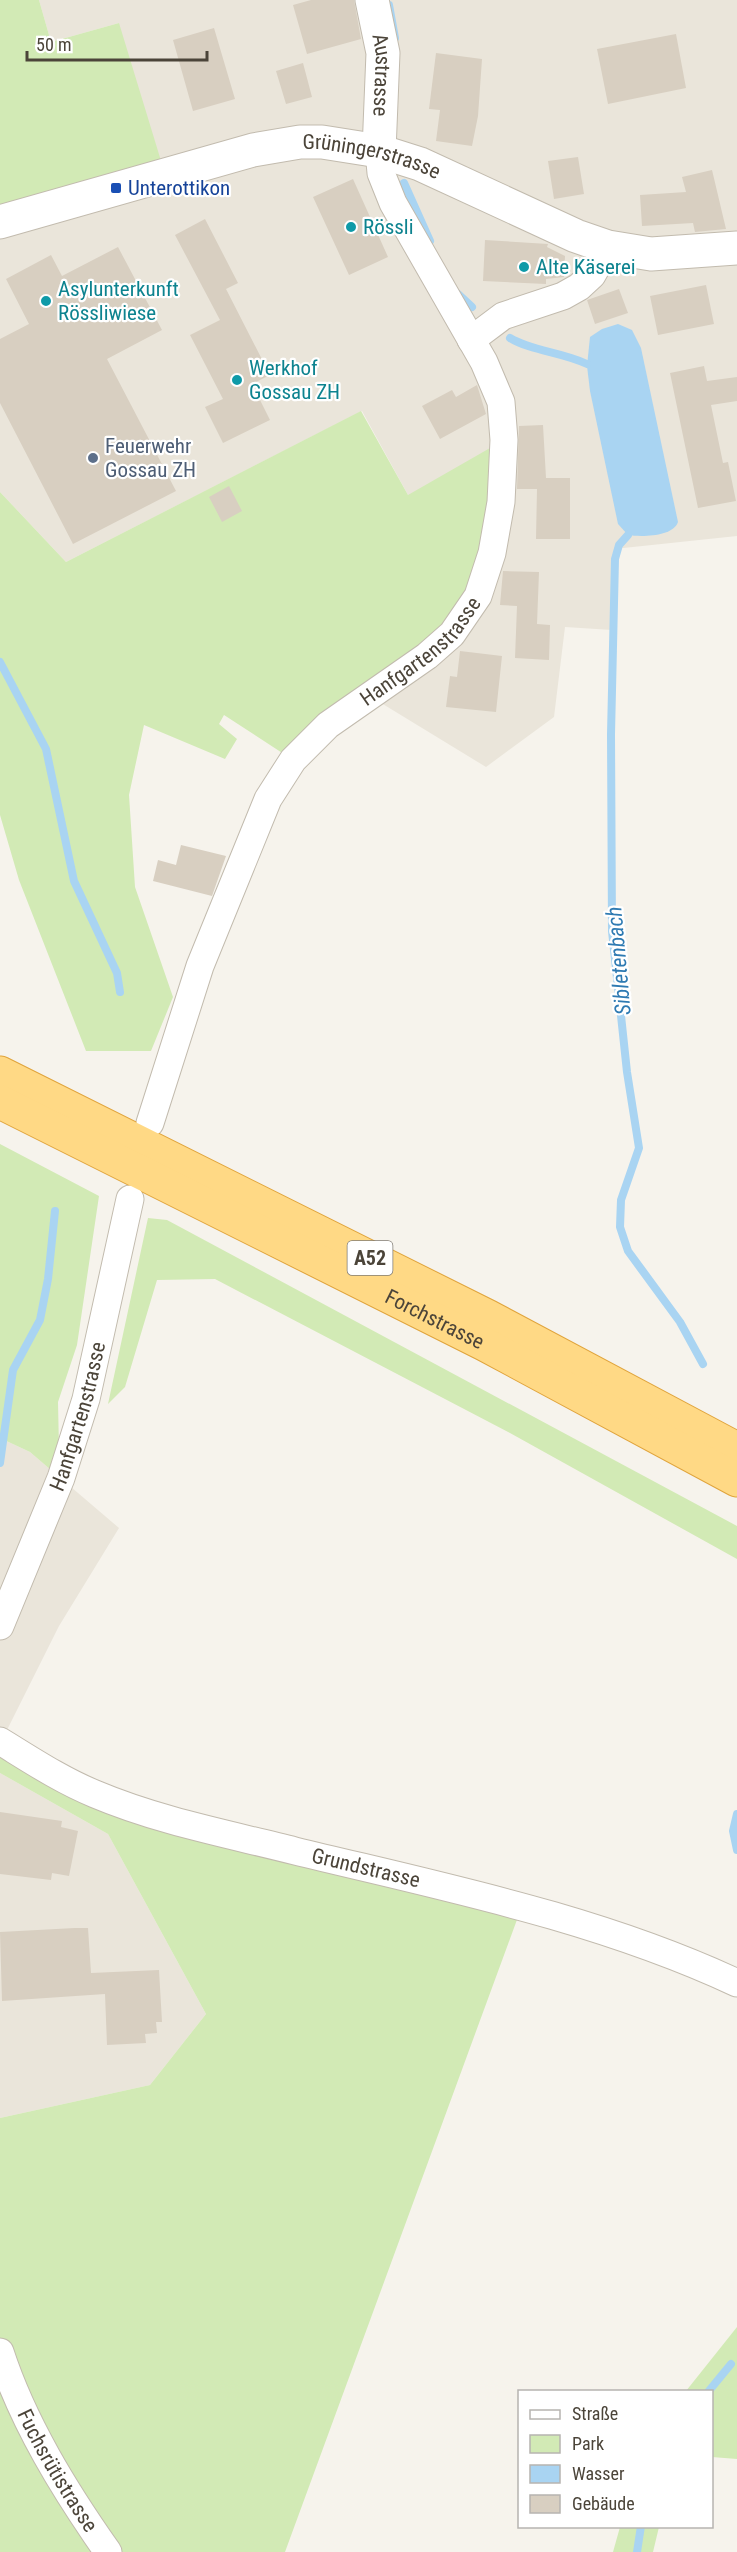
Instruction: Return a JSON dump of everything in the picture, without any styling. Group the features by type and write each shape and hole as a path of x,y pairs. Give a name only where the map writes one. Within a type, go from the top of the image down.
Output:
{"highway":[{"name":"Forchstrasse","path":"0,1073 489,1317 737,1449"},
{"name":"Forchstrasse","path":"0,1102 504,1355 737,1480"}],"street":[{"name":"Austrasse","path":"372,0 383,53 379,151"},
{"name":"Grüningerstrasse","path":"0,222 268,147 322,142 379,151 420,164 576,236 608,247 651,254 737,248"},
{"name":"Hanfgartenstrasse","path":"150,1123 200,966 257,820 280,778 293,760 328,725 440,646 470,610 483,586 497,531 504,440 503,416 497,387 393,203 381,173 379,151"},
{"path":"471,339 502,316 563,296 579,287 592,274 608,247"},
{"name":"Hanfgartenstrasse","path":"0,1626 61,1478 86,1399 130,1199"},
{"name":"Grundstrasse","path":"0,1741 60,1777 124,1805 229,1835 522,1906 579,1923 737,1983"},
{"name":"Fuchsrütistrasse","path":"0,2352 17,2397 42,2445 108,2552"}],"shaded area":[{"path":"39,0 737,0 737,536 614,549 612,630 565,627 554,717 486,767 368,695 408,495 362,411 66,562 0,492 0,222 119,23 51,42"},
{"path":"0,1438 30,1452 119,1528 59,1626 0,1744"},
{"path":"0,1773 108,1834 206,2014 150,2085 0,2118"}],"green space":[{"path":"0,0 39,0 51,42 119,23 165,174 0,222"},
{"path":"361,411 408,495 504,440 470,610 293,760 224,715 219,724 237,739 225,759 144,725 129,795 135,887 173,997 151,1051 86,1051 19,880 0,815 0,492 66,562"},
{"path":"0,1144 99,1196 77,1345 58,1402 59,1449 51,1470 30,1452 0,1438"},
{"path":"148,1218 167,1220 737,1526 737,1559 510,1433 215,1279 157,1280 125,1387 108,1404"},
{"path":"0,1744 66,1780 522,1906 285,2552 0,2552 0,2118 150,2085 206,2014 108,1834 0,1773"},
{"path":"737,2327 737,2459 713,2457 713,2390 687,2390"},
{"path":"620,2528 659,2528 653,2552 613,2552"}],"water":[{"path":"618,324 632,330 641,348 678,522 670,531 656,535 628,535 618,524 590,391 587,366 590,337 602,329"}],"building":[{"path":"311,0 354,0 361,39 307,54 293,5"},
{"path":"214,28 235,99 193,111 173,40"},
{"path":"676,34 686,88 608,104 597,49"},
{"path":"436,53 482,59 478,116 472,146 436,141 440,110 429,109"},
{"path":"303,63 312,97 286,104 276,71"},
{"path":"578,157 584,194 554,199 548,161"},
{"path":"712,170 726,229 695,232 693,223 642,226 640,195 686,192 682,177"},
{"name":"Rössli","path":"353,179 388,257 349,275 313,197"},
{"name":"Werkhof Gossau ZH","path":"205,219 238,283 226,289 270,375 252,384 270,420 223,443 205,407 223,399 190,335 220,320 175,235"},
{"name":"Alte Käserei","path":"485,240 548,244 547,247 565,256 564,277 546,279 546,284 483,281"},
{"path":"118,247 162,330 107,359 176,491 73,544 0,403 0,339 29,324 6,279 51,255 62,276"},
{"path":"706,285 714,324 658,335 650,296"},
{"path":"619,289 628,313 595,324 587,300"},
{"path":"704,366 707,381 737,377 737,401 711,405 723,463 728,462 736,501 698,508 670,373"},
{"path":"477,385 486,414 440,439 422,406 452,390 456,397"},
{"path":"543,425 546,478 570,478 570,539 536,539 537,489 517,489 519,426"},
{"path":"229,486 242,511 222,522 209,497"},
{"path":"503,571 539,572 537,624 550,625 549,660 515,658 517,606 500,605"},
{"path":"460,651 502,656 496,712 446,707 450,676 457,677"},
{"path":"181,845 226,856 212,896 153,881 158,860 176,865"},
{"path":"0,1812 62,1821 61,1827 78,1831 69,1876 52,1873 51,1880 0,1874"},
{"path":"88,1928 91,1973 159,1970 162,2022 156,2022 157,2033 145,2034 146,2043 107,2045 105,1994 2,2001 0,1932"}],"waterway":[{"path":"389,5 395,38"},
{"path":"404,183 430,241"},
{"path":"458,294 472,307"},
{"path":"510,338 527,346 587,364"},
{"name":"Sibletenbach","path":"628,535 619,545 615,559 611,734 612,931 627,1072 639,1148 621,1200 620,1227 628,1251 680,1322 703,1364"},
{"path":"0,662 46,749 74,881 117,973 120,992"},
{"path":"0,1463 13,1370 40,1320 48,1279 55,1211"},
{"name":"Sibletenbach","path":"737,1814 733,1831 737,1850"},
{"name":"Sibletenbach","path":"710,2390 731,2364"},
{"name":"Sibletenbach","path":"637,2552 641,2528"}],"place":[{"name":"Unterottikon","path":"116,188"},
{"name":"Rössli","path":"351,227"},
{"name":"Alte Käserei","path":"524,267"},
{"name":"Asylunterkunft Rössliwiese","path":"46,301"},
{"name":"Werkhof Gossau ZH","path":"237,380"},
{"name":"Feuerwehr Gossau ZH","path":"93,458"}]}
